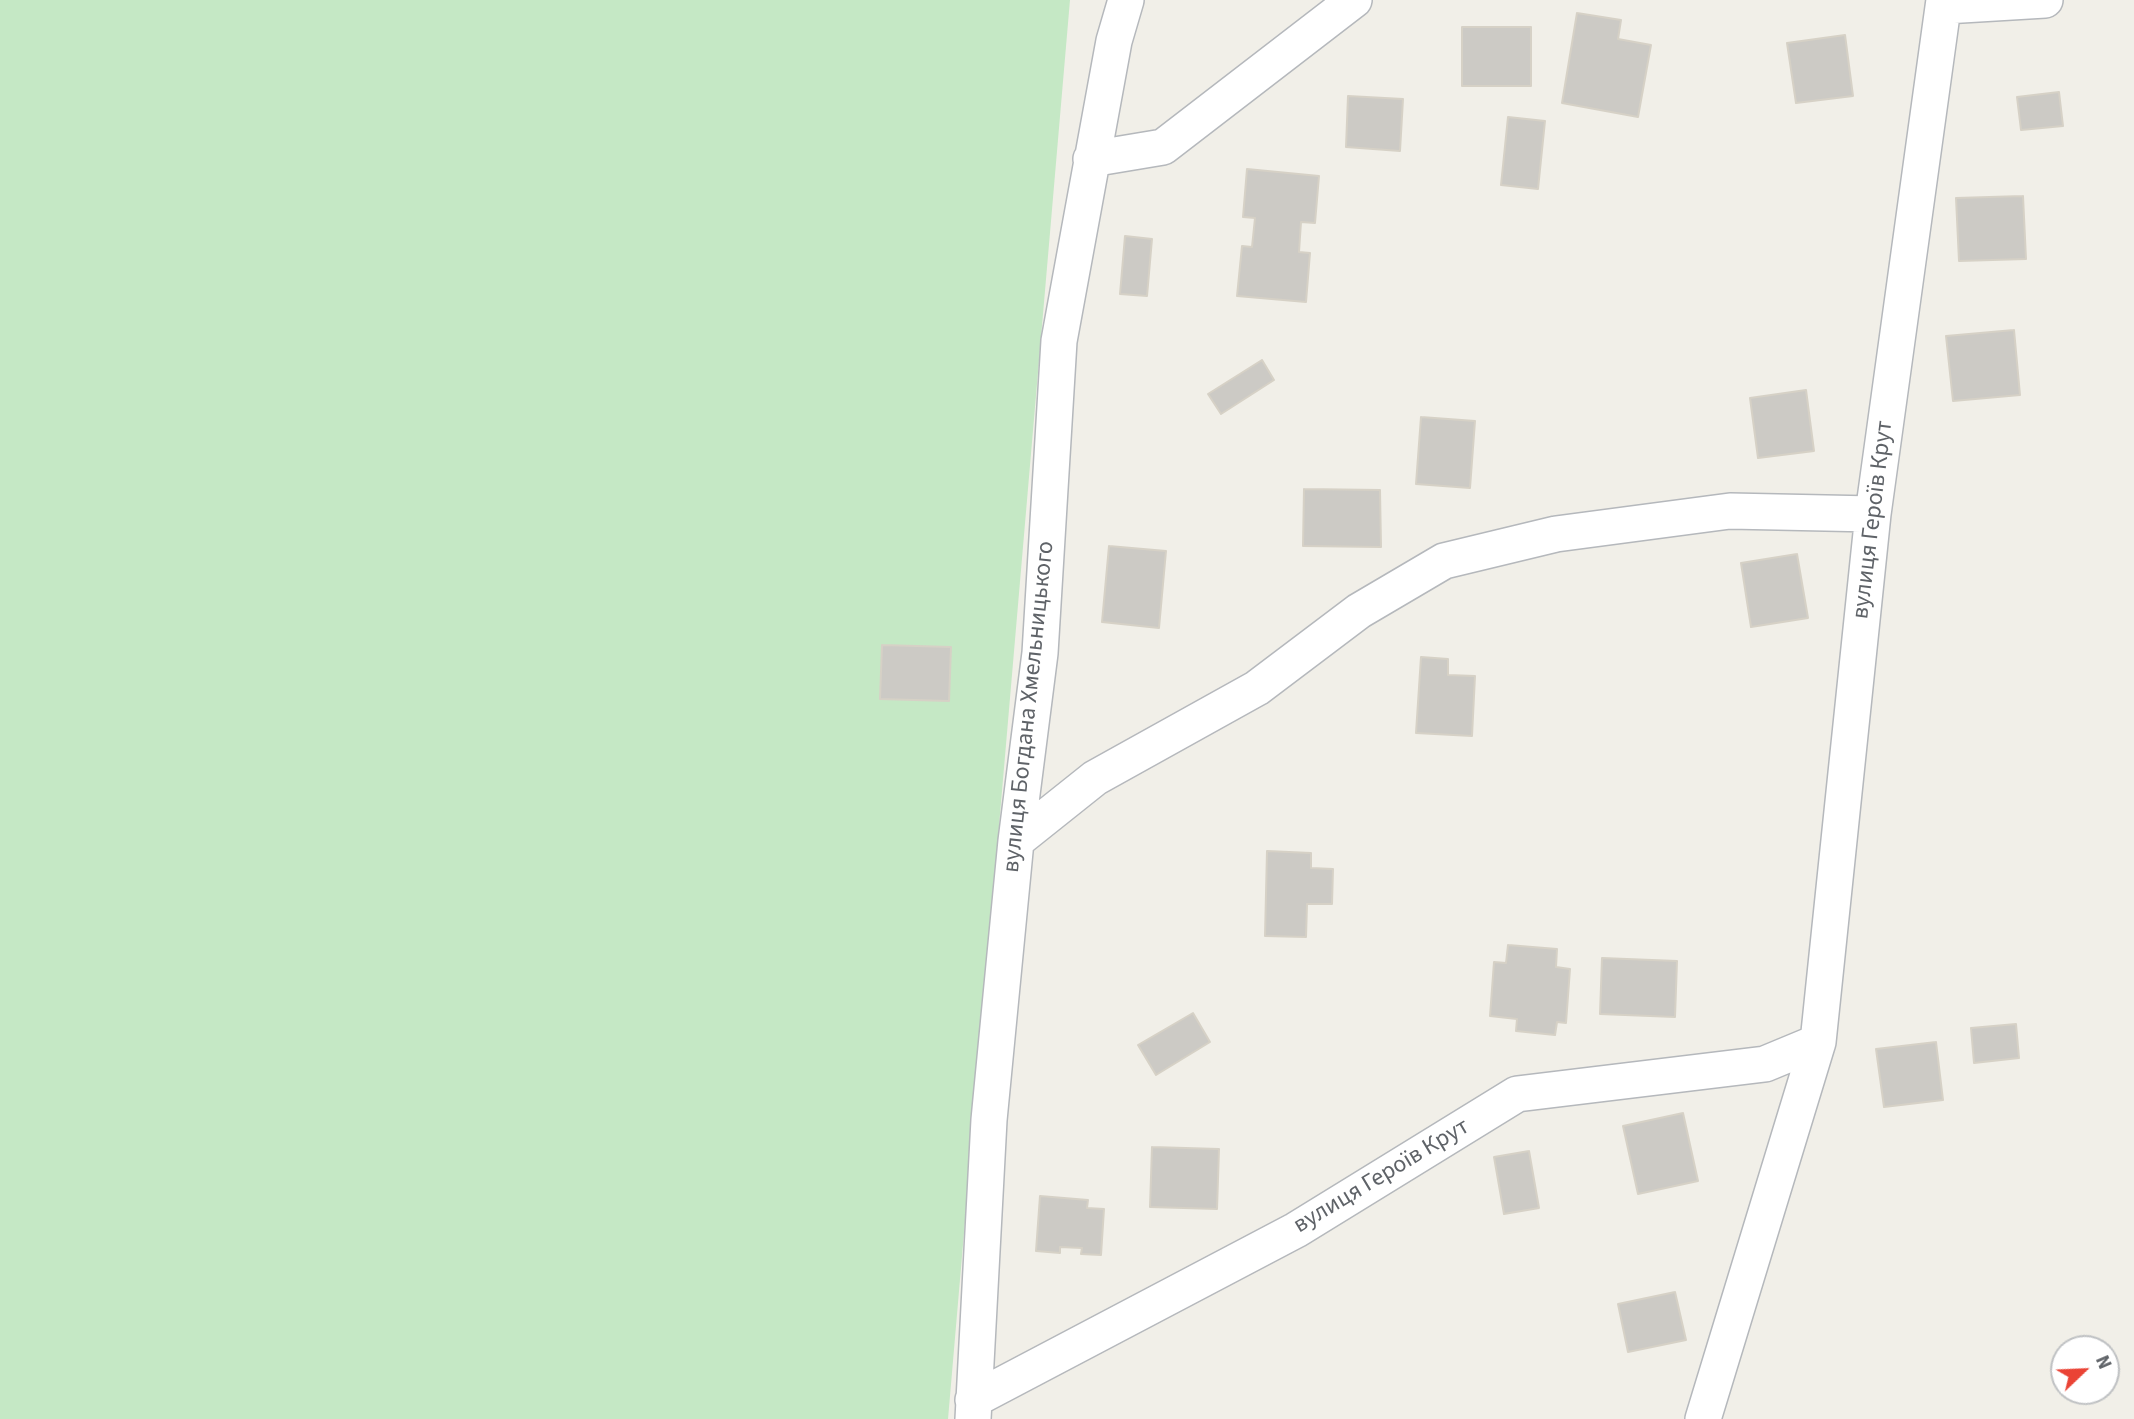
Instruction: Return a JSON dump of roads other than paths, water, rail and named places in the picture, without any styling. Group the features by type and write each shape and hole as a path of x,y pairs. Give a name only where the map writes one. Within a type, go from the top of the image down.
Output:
{"street":[{"name":"вулиця Богдана Хмельницького","path":"973,1410 989,1120 1016,841 1040,653 1059,341 1114,41 1126,0"},
{"path":"1091,159 1163,147 1354,0"},
{"path":"1944,3 2045,0"},
{"name":"вулиця Героїв Крут","path":"1703,1419 1818,1042 1873,514 1944,3"},
{"path":"1016,841 1095,778 1257,688 1359,611 1444,561 1556,534 1730,511 1873,514"},
{"name":"вулиця Героїв Крут","path":"973,1410 1296,1230 1517,1094 1765,1064 1818,1042"}]}
